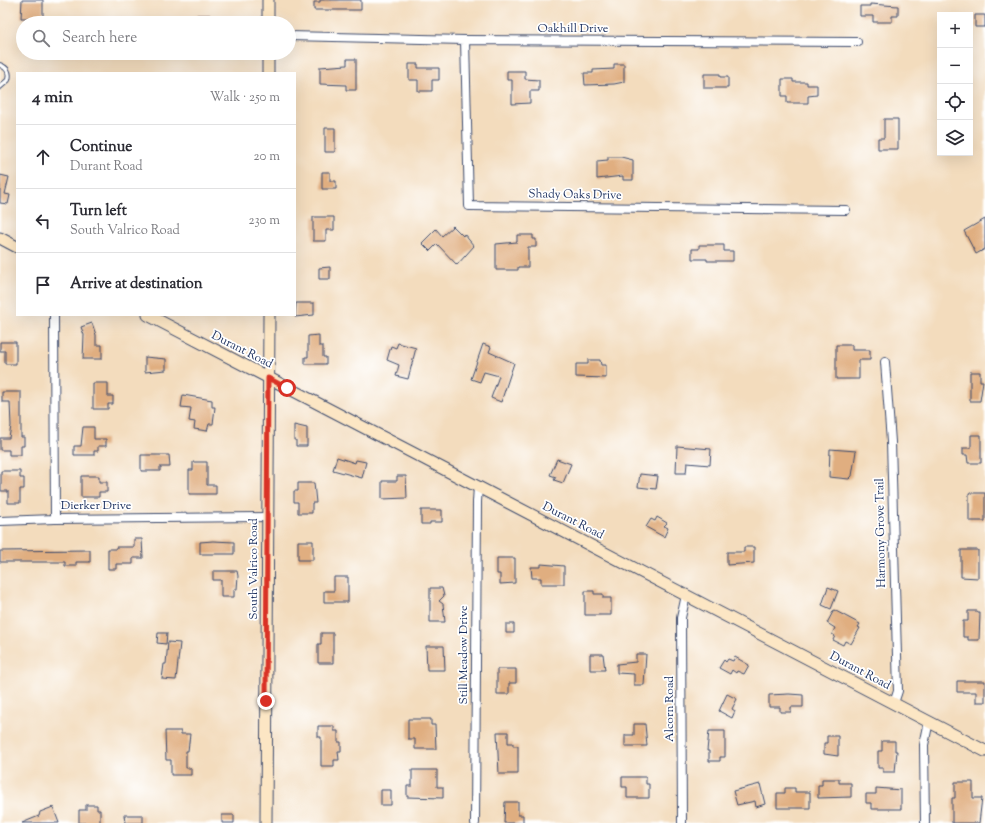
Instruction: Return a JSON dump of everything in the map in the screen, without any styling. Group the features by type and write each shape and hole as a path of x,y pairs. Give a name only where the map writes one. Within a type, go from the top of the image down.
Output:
{"street":[{"path":"268,0 268,16"},
{"name":"Oakhill Drive","path":"296,36 464,40 857,42"},
{"name":"Shady Oaks Drive","path":"464,40 469,206 846,210"},
{"path":"268,60 268,72"},
{"path":"0,238 16,246"},
{"name":"Dierker Drive","path":"54,316 55,518 267,517"},
{"name":"Durant Road","path":"150,316 985,750"},
{"name":"South Valrico Road","path":"266,823 269,316"},
{"name":"Harmony Grove Trail","path":"885,362 890,442 898,691 894,703"},
{"name":"Still Meadow Drive","path":"475,823 476,510 478,486"},
{"path":"0,521 55,518"},
{"name":"Alcorn Road","path":"682,823 681,618 686,594"},
{"path":"925,823 924,745 929,722"}],"lane":[{"path":"0,66 7,69 10,75 8,80 0,86"}],"building":[{"path":"22,0 43,0 43,16 21,16"},
{"path":"320,0 361,0 361,10 314,10 314,2 320,2"},
{"path":"870,4 898,6 898,16 892,16 892,22 873,22 873,16 860,16 860,6 870,6"},
{"path":"197,15 210,15 210,16"},
{"path":"975,15 985,15 985,27 975,27"},
{"path":"347,59 356,59 356,90 346,90 346,85 320,84 320,67 347,65"},
{"path":"409,64 418,64 418,68 439,68 439,80 432,80 432,91 418,91 418,80 409,80"},
{"path":"614,64 624,64 624,82 614,84 585,85 584,73 593,73 593,70 614,69"},
{"path":"507,71 525,71 525,79 539,80 539,91 530,91 530,103 512,104 512,80 507,80"},
{"path":"704,74 720,74 720,77 728,77 728,88 704,88"},
{"path":"782,79 793,79 793,82 807,82 807,85 817,85 817,95 808,96 808,103 787,103 787,96 782,96"},
{"path":"884,119 898,119 898,149 878,149 878,138 884,138"},
{"path":"325,128 335,128 335,152 325,152"},
{"path":"608,157 621,157 633,160 633,180 623,180 623,176 597,179 597,161 608,160"},
{"path":"322,172 330,172 330,181 336,181 336,189 322,189"},
{"path":"0,175 9,177 5,194 10,195 8,204 0,203"},
{"path":"313,217 334,217 334,230 326,230 326,241 313,241"},
{"path":"985,219 985,249 976,254 964,231"},
{"path":"453,226 463,236 464,234 474,246 457,265 437,244 430,251 422,243 436,229 442,236"},
{"path":"517,235 533,235 533,239 536,239 536,247 528,247 528,267 518,267 518,270 496,270 496,244 517,242"},
{"path":"699,245 724,245 724,251 733,251 733,261 707,261 707,259 692,259 692,249 699,249"},
{"path":"330,267 330,279 319,279 319,268"},
{"path":"296,303 314,303 314,315 295,317"},
{"path":"92,323 96,335 96,345 102,345 102,359 83,359 84,335 81,327"},
{"path":"319,335 319,346 323,346 323,357 326,357 326,364 305,364 305,357 308,357 308,336"},
{"path":"0,342 16,342 16,364 5,364 5,351 0,351"},
{"path":"398,343 416,348 408,379 396,376 399,365 387,360 391,346 396,348"},
{"path":"483,344 491,347 489,352 514,363 501,402 491,398 499,376 484,372 480,382 471,379"},
{"path":"836,345 852,345 852,350 870,350 870,360 859,360 859,379 836,379"},
{"path":"145,357 166,359 166,370 145,372"},
{"path":"588,360 600,360 601,365 606,365 606,378 576,377 576,364 588,364"},
{"path":"970,372 980,372 980,381 983,381 980,401 970,401"},
{"path":"93,383 108,383 108,396 113,396 113,404 108,404 108,409 93,409"},
{"path":"2,392 21,392 21,437 24,437 24,446 21,446 21,455 9,455 9,450 0,450 0,438 9,438 11,426 10,402 2,402"},
{"path":"183,395 212,400 212,407 215,407 213,424 209,424 207,431 194,429 195,422 189,421 191,408 181,407"},
{"path":"294,425 307,428 307,446 296,446 296,440 294,440"},
{"path":"83,427 94,427 94,439 106,439 106,446 98,446 98,451 94,451 94,455 74,455 74,446 81,446"},
{"path":"971,435 981,435 981,463 968,463 967,455 963,455 963,448 971,448"},
{"path":"677,446 711,449 710,465 687,463 686,473 676,473"},
{"path":"830,449 856,451 852,476 849,479 829,477"},
{"path":"141,455 169,455 170,467 160,467 160,471 141,471"},
{"path":"337,457 355,463 356,460 366,462 362,478 333,470"},
{"path":"557,459 571,464 563,483 554,480 556,477 550,475"},
{"path":"193,462 207,462 207,485 216,485 216,494 189,494 189,470 193,470"},
{"path":"1,471 20,471 20,478 24,478 24,489 20,489 20,503 8,503 8,491 1,491"},
{"path":"640,474 658,476 656,489 638,487"},
{"path":"81,476 99,476 99,482 107,482 107,492 99,492 99,497 81,497"},
{"path":"397,476 406,476 407,498 382,499 382,481 397,481"},
{"path":"298,483 314,483 316,503 312,503 312,513 298,513 298,502 294,502 294,491 298,491"},
{"path":"969,493 985,493 985,521 969,521"},
{"path":"421,510 442,510 442,522 421,524"},
{"path":"657,517 667,523 664,526 668,528 664,537 646,527 651,519 655,521"},
{"path":"134,539 142,539 143,558 133,558 133,564 116,564 116,569 108,569 108,549 116,549 116,547 134,547"},
{"path":"298,541 313,541 313,560 298,560"},
{"path":"200,542 234,542 234,554 200,554"},
{"path":"744,547 754,547 754,563 727,565 727,552 744,552"},
{"path":"90,550 90,562 76,562 76,566 65,566 65,562 0,562 0,551"},
{"path":"961,550 978,550 978,578 961,577"},
{"path":"497,558 515,558 515,583 500,584 500,574 497,574"},
{"path":"541,564 564,566 564,584 541,584 541,578 532,578 531,567 541,567"},
{"path":"213,571 237,571 237,589 234,589 234,597 221,597 221,580 213,580"},
{"path":"334,577 348,577 348,602 324,602 324,591 334,591"},
{"path":"828,587 838,591 831,609 822,605"},
{"path":"430,588 442,588 444,596 439,601 443,604 445,622 430,622"},
{"path":"585,591 594,591 594,594 603,594 603,598 611,598 611,615 585,615"},
{"path":"834,610 860,624 858,627 860,628 851,644 845,641 843,645 833,640 835,636 832,634 835,628 827,623"},
{"path":"968,611 977,611 980,613 979,640 968,640 968,637 963,637 963,621 968,621"},
{"path":"506,624 514,624 514,633 506,633"},
{"path":"158,633 167,633 166,644 157,643"},
{"path":"321,633 333,633 333,663 318,663 318,644 321,644"},
{"path":"168,642 180,643 176,680 162,679 164,664 166,664"},
{"path":"426,646 444,646 445,670 427,670"},
{"path":"590,654 603,654 605,670 590,670"},
{"path":"636,654 646,654 644,685 634,685 634,674 617,673 617,664 636,662"},
{"path":"735,657 749,665 744,674 737,671 736,673 732,670 730,674 719,668 724,660 726,662 728,659 733,661"},
{"path":"497,669 516,669 516,683 509,683 509,694 497,694"},
{"path":"957,681 985,681 985,702 976,702 976,692 957,692"},
{"path":"727,694 737,699 732,709 735,711 732,718 719,711"},
{"path":"769,695 803,695 803,707 791,707 791,712 780,712 780,707 769,707"},
{"path":"408,719 431,719 431,725 435,725 436,749 415,749 415,739 408,739"},
{"path":"634,724 645,724 647,746 625,746 625,735 634,735"},
{"path":"318,726 334,726 334,731 338,731 338,742 341,742 341,751 338,751 339,760 334,760 334,766 321,766 321,737 318,737"},
{"path":"165,731 181,731 181,734 190,734 188,751 186,751 186,768 191,768 191,775 171,775 171,760 166,760"},
{"path":"709,731 725,731 725,757 720,757 720,761 709,761 709,751 707,751"},
{"path":"497,732 508,732 508,743 513,743 513,746 518,746 518,774 499,774"},
{"path":"827,736 838,736 838,756 824,754 824,743 827,743"},
{"path":"882,741 895,741 895,751 897,751 895,772 883,772 883,768 878,768 878,751 882,751"},
{"path":"412,770 437,770 437,787 443,787 443,798 407,797 407,786 412,786"},
{"path":"622,777 646,777 646,784 649,784 649,798 627,798 627,787 622,787"},
{"path":"822,779 839,779 839,783 851,783 851,797 818,798 818,785 822,785"},
{"path":"955,782 973,782 973,798 982,798 979,823 952,823 952,798 955,798"},
{"path":"760,784 765,804 756,807 755,801 737,805 733,791"},
{"path":"785,788 795,788 795,792 810,792 810,808 777,808 777,793 785,793"},
{"path":"876,788 901,790 901,809 871,809 871,803 866,803 866,794 876,794"},
{"path":"381,790 391,790 391,805 381,805"},
{"path":"505,802 518,802 518,815 523,815 523,823 504,823"},
{"path":"86,805 97,805 97,810 100,810 100,823 79,823 79,810 86,810"},
{"path":"53,807 59,823 22,823 39,816 40,812"},
{"path":"124,815 143,815 143,823 125,823"},
{"path":"222,815 234,815 234,823 222,823"}],"route":[{"path":"266,701 268,378 287,388"}]}
